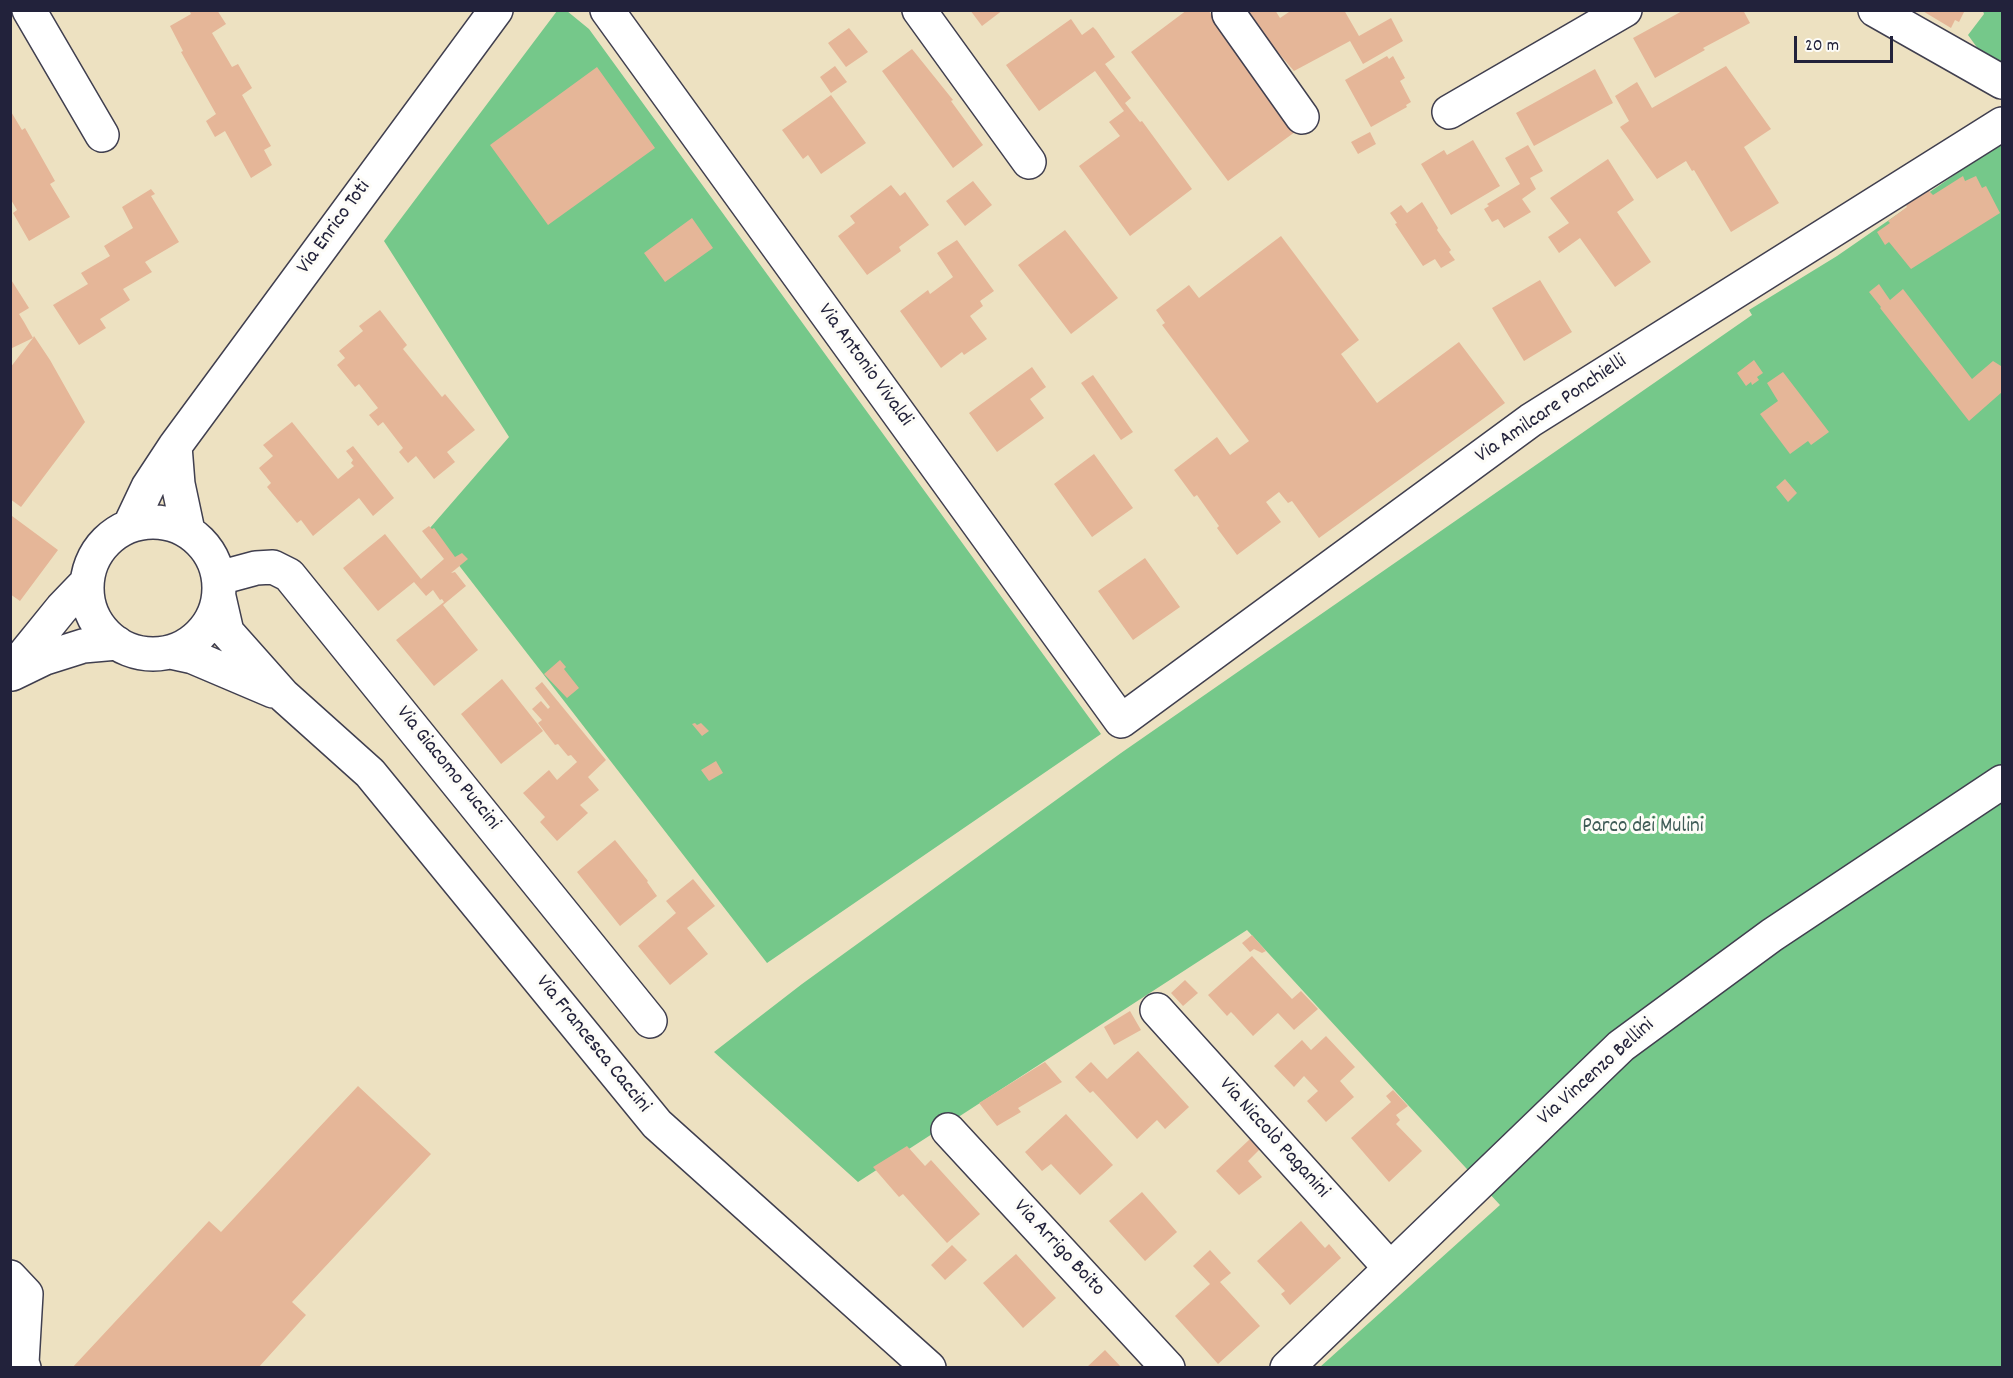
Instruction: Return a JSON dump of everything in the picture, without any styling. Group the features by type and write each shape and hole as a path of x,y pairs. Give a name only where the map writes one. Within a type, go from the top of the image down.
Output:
{"street":[{"path":"29,10 102,135"},
{"name":"Via Enrico Toti","path":"130,525 148,487 175,446 496,10"},
{"name":"Via Antonio Vivaldi","path":"607,10 1121,722"},
{"path":"919,10 1029,162"},
{"path":"1228,10 1302,117"},
{"path":"1449,112 1625,10"},
{"path":"1875,10 2002,82"},
{"name":"Via Amilcare Ponchielli","path":"1121,722 1531,420 2002,124"},
{"path":"175,446 178,484 188,531"},
{"path":"149,521 169,523 188,531 203,543 214,559 219,587 214,616 203,632 188,645 170,652 151,654 134,651 117,644 103,632 93,617 88,600 87,582 90,565 99,549 113,535 130,525 149,521"},
{"name":"Via Giacomo Puccini","path":"219,587 256,568 273,567 289,575 650,1021"},
{"path":"10,673 62,608 87,582"},
{"name":"Via Francesca Caccini","path":"219,587 227,632 283,695 370,774 657,1124 930,1368"},
{"path":"10,673 45,658 83,646 117,644"},
{"name":"Via Francesca Caccini","path":"170,652 193,657 283,695"},
{"name":"Via Vincenzo Bellini","path":"1287,1368 1621,1046 1772,934 2002,782"},
{"name":"Via Niccolò Paganini","path":"1157,1010 1390,1268"},
{"name":"Via Arrigo Boito","path":"948,1130 1168,1368"},
{"path":"10,1278 26,1294 17,1333 24,1368"}],"green space":[{"path":"557,11 567,11 589,29 1101,734 767,963 430,528 509,437 384,241"},
{"path":"1983,11 2002,11 2002,82 1968,35 1984,14"},
{"name":"Parco dei Mulini","path":"2002,142 2002,1367 1320,1367 1500,1205 1247,930 858,1182 714,1052 802,984 1121,753 1752,315 1749,310 1837,256"}],"building":[{"path":"189,10 217,10 226,24 212,33 232,67 238,64 252,88 242,95 271,146 264,150 272,165 251,178 225,131 215,137 206,121 216,114 181,52 183,51 170,26 191,14"},
{"path":"970,10 1003,10 982,26"},
{"path":"1187,10 1208,10 1299,129 1228,181 1131,52"},
{"path":"1244,10 1275,10 1280,18 1292,10 1344,10 1359,36 1391,18 1403,41 1363,64 1350,41 1294,71 1244,13"},
{"path":"1684,10 1743,10 1750,23 1703,48 1705,50 1655,78 1633,38"},
{"path":"1921,10 1965,10 1959,22 1955,20 1951,28"},
{"path":"1071,19 1082,35 1093,27 1096,30 1115,57 1105,64 1131,98 1125,103 1140,122 1142,121 1192,189 1130,236 1079,166 1120,136 1109,122 1124,111 1095,71 1039,111 1006,65"},
{"path":"849,28 868,52 846,67 828,43"},
{"path":"912,49 953,100 951,101 983,145 953,168 882,71"},
{"path":"1387,56 1389,59 1393,56 1405,78 1400,81 1411,102 1406,105 1407,107 1371,127 1345,80"},
{"path":"835,66 847,82 831,93 820,77"},
{"path":"1726,66 1771,129 1744,147 1779,203 1731,232 1694,170 1692,171 1686,161 1657,179 1620,127 1629,121 1615,96 1637,82 1652,108"},
{"path":"597,67 655,148 548,225 490,145"},
{"path":"1595,69 1613,103 1534,146 1516,113"},
{"path":"831,95 866,143 821,174 808,155 803,159 782,130"},
{"path":"10,110 22,130 25,128 55,181 50,184 70,217 29,241 13,213 17,210 10,198"},
{"path":"1370,132 1376,144 1358,154 1351,142"},
{"path":"1473,140 1500,186 1451,215 1421,164 1444,150 1447,155"},
{"path":"1528,145 1543,171 1530,178 1536,189 1522,199 1531,212 1504,228 1498,219 1492,222 1484,209 1489,206 1487,204 1520,184 1505,158"},
{"path":"1608,159 1634,200 1617,212 1651,262 1615,287 1580,238 1559,253 1548,237 1569,223 1550,198"},
{"path":"1963,176 1965,181 1976,176 1982,188 1986,186 2000,213 1911,269 1889,242 1885,245 1877,232 1890,223 1888,221 1907,207 1906,205 1929,191 1933,195"},
{"path":"973,181 992,205 965,226 946,201"},
{"path":"891,185 900,196 905,192 929,225 899,247 901,251 867,275 838,236 855,223 850,216"},
{"path":"151,189 155,194 151,196 179,242 145,262 152,272 123,289 130,300 100,319 106,328 79,345 53,305 88,284 81,273 110,256 104,246 133,228 122,207"},
{"path":"1422,202 1455,260 1441,268 1435,259 1423,266 1390,213 1401,205 1407,213"},
{"path":"692,218 713,248 665,282 644,253"},
{"path":"1065,230 1118,298 1071,334 1018,265"},
{"path":"1281,236 1359,340 1341,354 1377,403 1459,342 1505,403 1319,538 1292,501 1288,503 1279,492 1266,502 1281,522 1237,555 1197,495 1194,497 1174,470 1217,437 1230,455 1249,441 1162,325 1165,323 1156,310 1189,285 1199,298"},
{"path":"957,240 994,291 980,301 983,306 970,316 987,339 964,355 962,352 941,368 900,311 928,290 930,294 953,277 937,253"},
{"path":"10,278 29,308 19,314 33,338 10,349"},
{"path":"1540,280 1572,332 1524,361 1492,308"},
{"path":"1879,284 1890,300 1903,289 1972,379 1993,361 2001,366 2002,392 1969,421 1869,292"},
{"path":"380,310 407,345 403,349 442,397 445,394 475,430 447,452 455,462 434,479 416,456 408,463 399,452 403,448 383,422 378,426 369,415 378,408 359,384 355,387 337,365 345,358 339,351 363,331 359,326"},
{"path":"34,336 85,422 21,507 10,499 10,368"},
{"path":"1754,360 1763,373 1757,377 1759,380 1746,386 1737,373"},
{"path":"1032,367 1046,387 1030,399 1044,418 997,452 969,413"},
{"path":"1783,372 1829,432 1811,445 1808,441 1790,454 1760,414 1778,401 1767,383"},
{"path":"1093,375 1133,432 1121,440 1081,383"},
{"path":"292,422 338,479 354,466 351,463 353,460 346,451 353,446 394,498 373,516 359,498 313,536 301,520 297,523 267,487 271,483 259,468 273,456 263,445"},
{"path":"1094,454 1133,508 1092,537 1054,484"},
{"path":"1785,479 1797,493 1788,502 1776,487"},
{"path":"12,516 58,550 20,601 10,594 10,518"},
{"path":"429,526 434,528 455,557 462,553 468,559 451,573 455,572 466,586 443,605 478,650 434,686 396,640 444,602 442,599 440,600 433,590 426,596 414,582 378,611 343,568 385,534 421,579 444,559 422,531"},
{"path":"1145,558 1180,607 1133,640 1098,591"},
{"path":"560,660 579,688 567,698 544,674"},
{"path":"502,679 543,731 501,764 461,714"},
{"path":"542,682 606,760 588,777 599,790 580,805 588,813 557,841 540,822 545,817 523,793 549,770 557,780 577,762 571,755 568,756 558,744 555,745 538,723 542,720 532,709 541,701 548,709 550,707 535,688"},
{"path":"701,723 709,731 702,736 692,724 697,725"},
{"path":"716,761 723,773 709,781 701,770"},
{"path":"615,840 648,881 657,896 620,926 577,872"},
{"path":"693,879 715,906 687,928 708,954 670,985 638,946 676,913 666,901"},
{"path":"1252,935 1266,951 1262,953 1254,949 1250,952 1242,943"},
{"path":"1252,956 1292,999 1301,991 1318,1009 1294,1030 1278,1013 1253,1036 1231,1012 1227,1016 1208,995"},
{"path":"1185,980 1198,993 1183,1006 1171,993"},
{"path":"1130,1011 1141,1030 1114,1045 1104,1027"},
{"path":"1326,1036 1355,1067 1340,1081 1354,1097 1326,1122 1307,1101 1318,1091 1304,1076 1294,1087 1274,1066 1302,1040 1311,1050"},
{"path":"1138,1051 1189,1107 1165,1129 1157,1120 1137,1139 1093,1091 1090,1093 1075,1077 1091,1062 1107,1079"},
{"path":"1045,1062 1062,1082 1018,1108 1021,1112 997,1126 979,1103"},
{"path":"358,1086 431,1154 292,1302 306,1315 258,1368 72,1368 209,1221 221,1232"},
{"path":"1393,1090 1408,1106 1396,1115 1400,1120 1396,1124 1422,1151 1389,1182 1351,1138 1391,1102 1386,1096"},
{"path":"1066,1114 1113,1165 1080,1195 1051,1164 1042,1171 1025,1152"},
{"path":"1250,1139 1260,1149 1248,1161 1262,1177 1239,1195 1216,1171"},
{"path":"907,1146 925,1166 931,1160 980,1214 947,1243 903,1194 899,1197 873,1167"},
{"path":"1142,1192 1177,1232 1145,1261 1109,1221"},
{"path":"1301,1221 1325,1248 1329,1244 1341,1258 1290,1305 1281,1294 1285,1291 1257,1261"},
{"path":"952,1245 967,1260 945,1280 931,1265"},
{"path":"1210,1250 1231,1273 1220,1282 1260,1326 1218,1364 1175,1316 1210,1284 1193,1266"},
{"path":"1016,1254 1056,1298 1023,1328 983,1283"},
{"path":"1105,1350 1122,1368 1086,1368"}]}
